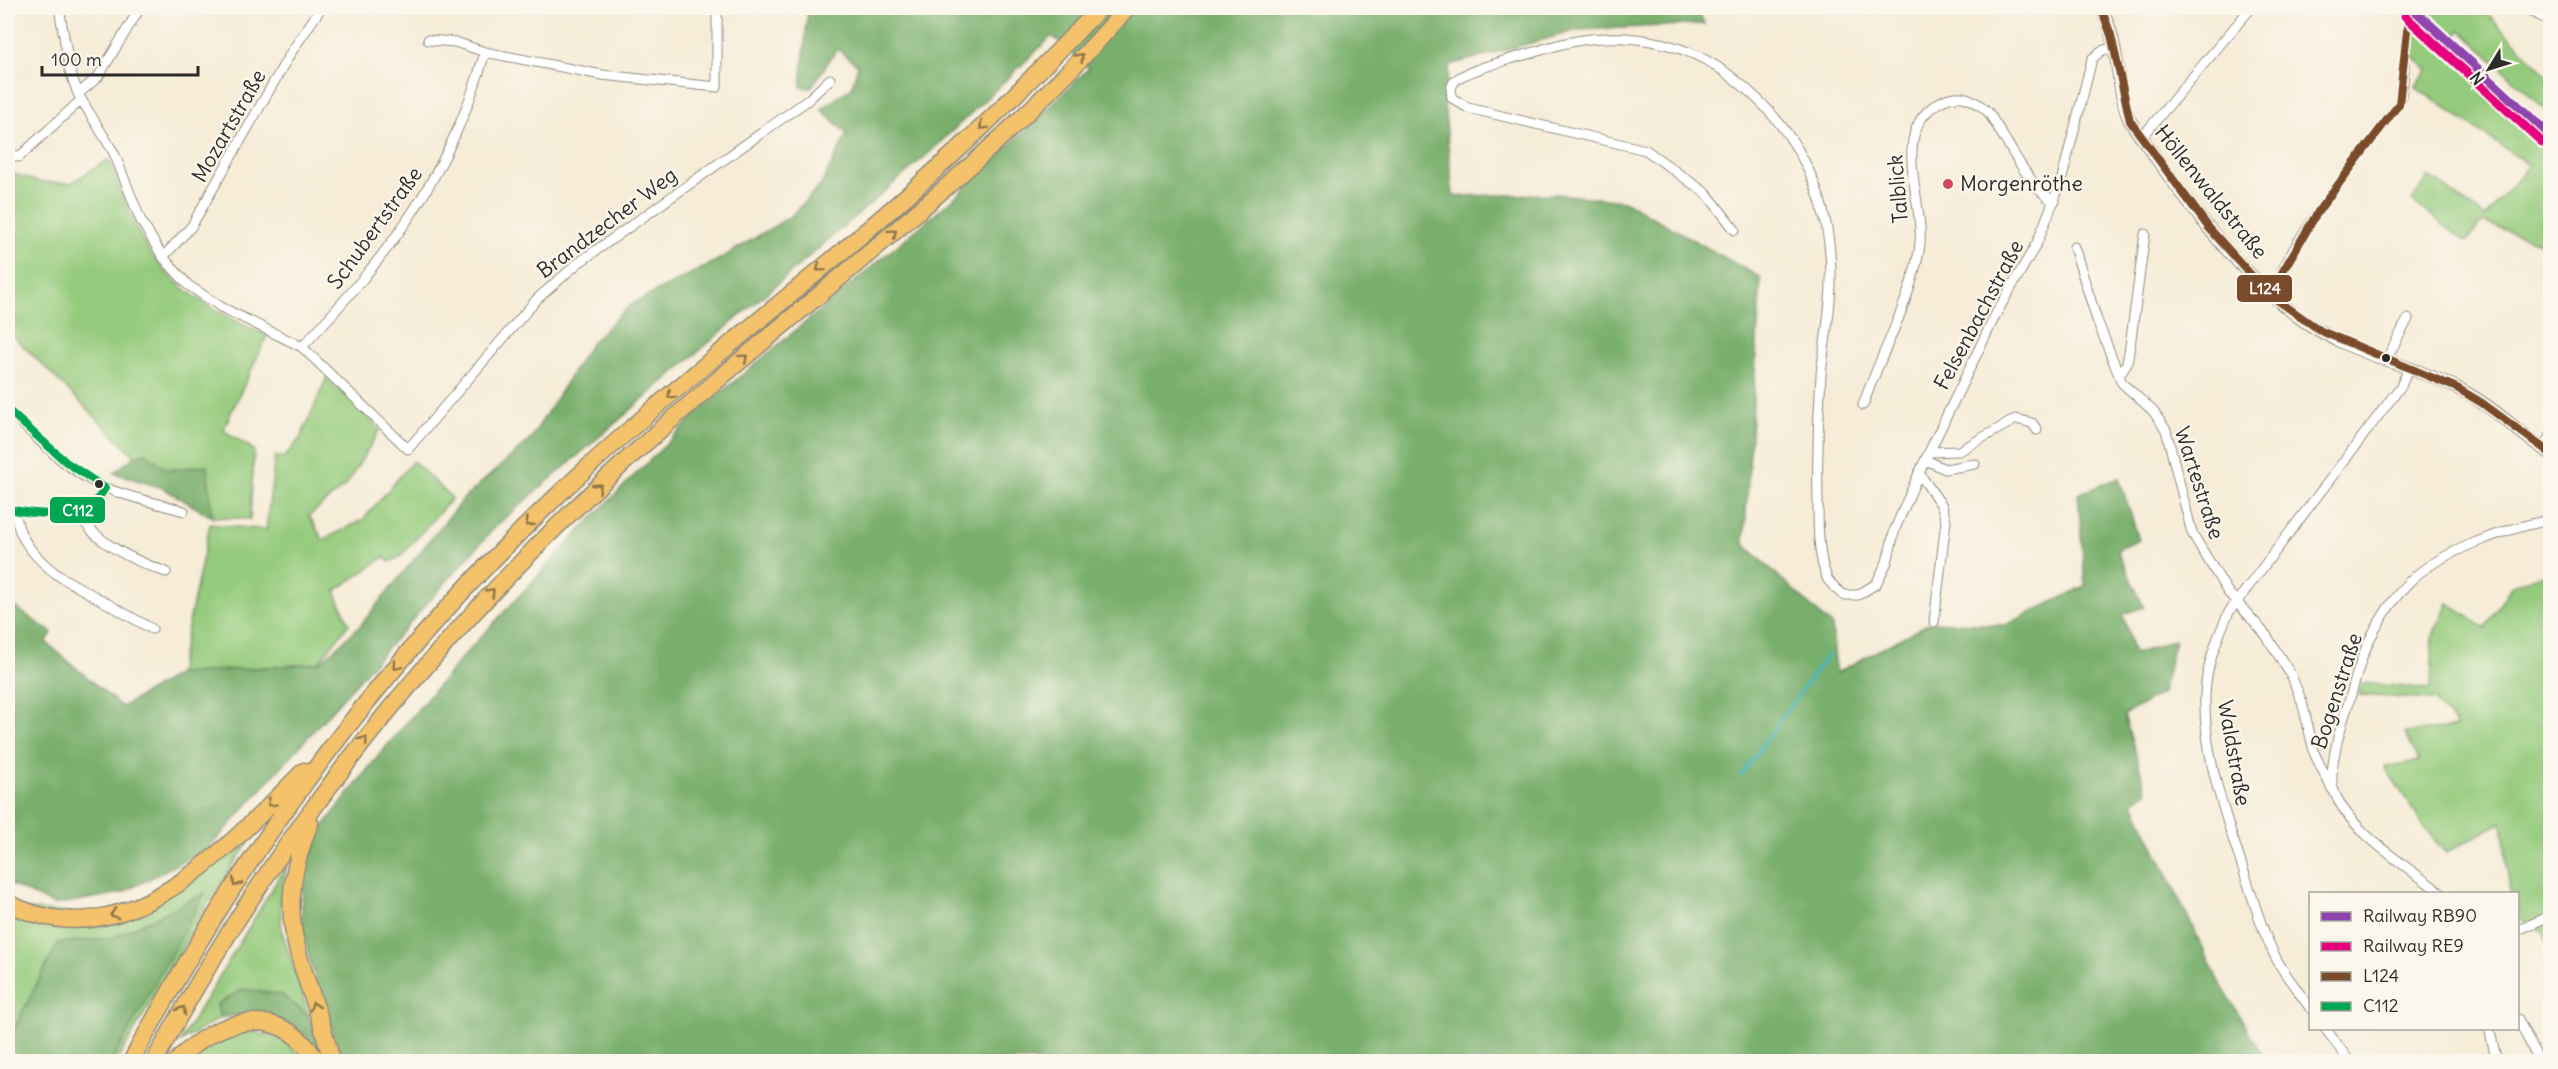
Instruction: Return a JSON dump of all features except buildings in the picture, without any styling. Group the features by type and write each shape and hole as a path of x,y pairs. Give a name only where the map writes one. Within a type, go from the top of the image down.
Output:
{"highway":[{"path":"131,1062 196,947 242,874 342,733 459,595 602,454 944,162 1025,86 1100,8"},
{"path":"154,1062 217,950 262,881 329,786 436,652 555,527 692,401 935,197 1040,99 1127,8"},
{"path":"8,903 49,918 84,920 119,913 156,898 190,876 230,843 342,733"},
{"path":"329,786 304,838 294,871 291,921 300,966 332,1062"},
{"path":"176,1062 207,1034 229,1025 248,1022 275,1026 291,1033 307,1047 317,1062"}],"street":[{"path":"59,8 70,71 80,97 114,153 141,221 162,257 188,285 221,307 302,346"},
{"path":"8,146 12,154 19,157 80,97 98,77 140,8"},
{"name":"Mozartstraße","path":"162,257 191,227 290,54 321,8"},
{"path":"428,40 455,42 485,52 602,75 717,87 717,8"},
{"name":"Höllenwaldstraße","path":"2100,8 2114,46 2124,105 2142,137 2192,205 2270,293 2305,322 2329,336 2471,395 2546,450"},
{"path":"2142,137 2251,8"},
{"path":"2270,293 2296,244 2319,210 2399,104 2404,89 2405,29 2414,8"},
{"path":"2525,8 2550,21"},
{"name":"Felsenbachstraße","path":"1735,230 1707,194 1646,150 1468,108 1452,98 1450,88 1456,79 1578,40 1607,36 1672,46 1708,60 1741,83 1780,123 1800,151 1821,196 1830,247 1831,287 1817,425 1818,515 1827,579 1843,595 1858,595 1876,584 1883,570 1895,529 1919,473 1969,369 2037,243 2055,201 2092,59 2101,51 2114,46"},
{"name":"Schubertstraße","path":"302,346 356,289 420,203 467,113 485,52"},
{"name":"Brandzecher Weg","path":"302,346 408,449 537,299 577,264 808,100 830,79"},
{"name":"Talblick","path":"1863,405 1901,311 1919,249 1920,224 1911,150 1915,130 1928,112 1953,98 1970,98 1979,103 1992,118 2036,185 2047,199 2055,201"},
{"path":"2119,375 2127,363 2145,234"},
{"name":"Wartestraße","path":"2074,247 2097,320 2122,383 2153,411 2166,430 2192,533 2200,550 2237,601 2266,635 2295,683 2313,750 2332,789"},
{"path":"2386,360 2408,319"},
{"name":"Waldstraße","path":"2309,1007 2281,968 2259,916 2218,789 2205,714 2207,675 2220,632 2237,601 2401,386 2409,368"},
{"path":"8,410 55,455 79,474 105,488 184,511"},
{"path":"1928,456 1959,451 2016,419 2032,423 2037,430"},
{"path":"2546,450 2550,437"},
{"path":"1928,456 1945,469 1975,464"},
{"path":"1919,473 1942,506 1946,520 1934,622"},
{"path":"105,488 98,501 79,511 12,510 22,538 46,565 68,582 152,629"},
{"path":"79,511 85,525 92,533 146,565 166,572"},
{"name":"Bogenstraße","path":"2332,789 2335,746 2362,659 2376,630 2402,589 2420,573 2490,537 2550,519"},
{"path":"2332,789 2348,813 2367,834 2440,892"},
{"path":"2519,929 2546,918"},
{"path":"2519,1022 2538,1059"},
{"path":"2326,1030 2350,1062"},
{"path":"2490,1030 2497,1062"}],"green space":[{"path":"808,8 1698,8 1704,24 1579,30 1450,65 1444,102 1453,196 1557,194 1624,201 1761,278 1744,544 1832,626 1836,673 1931,622 2006,625 2085,586 2078,494 2119,478 2139,540 2117,550 2144,607 2123,614 2134,654 2175,640 2162,693 2124,715 2147,792 2133,802 2218,980 2267,1061 342,1061 310,963 301,920 304,873 323,827 374,761 465,654 591,519 700,410 953,199 1089,68 1052,36 928,154 496,526 210,847 122,893 54,905 8,883 8,602 52,633 46,642 122,707 178,674 319,663 360,626 464,498 530,440 591,343 630,305 720,259 791,216 821,185 847,134 821,109 852,87 858,65 837,49 811,88 801,87"},
{"path":"2426,8 2482,8 2550,79 2550,114 2461,30 2446,44 2550,141 2550,246 2482,222 2466,242 2412,201 2429,176 2485,217 2529,165 2415,87 2428,70 2410,53 2409,29"},
{"path":"109,159 140,235 164,269 178,284 212,308 267,336 223,430 254,450 250,519 212,517 207,465 168,470 145,453 135,456 8,331 8,172 38,182 71,183"},
{"path":"327,377 380,429 347,484 309,516 323,540 363,520 413,461 452,498 400,557 389,562 385,557 335,591 349,624 318,663 178,674 210,524 266,530 275,457 285,457 301,437"},
{"path":"145,453 168,470 207,465 212,517 163,488 114,473 135,456"},
{"path":"2550,572 2550,955 2544,932 2519,918 2519,892 2510,892 2502,822 2446,853 2421,822 2385,767 2419,761 2405,733 2457,727 2434,700 2359,695 2362,683 2431,689 2433,635 2448,603 2485,628 2512,585"},
{"path":"271,809 211,898 117,1061 112,1061 204,894 113,938 58,943 8,1040 8,908 121,916"},
{"path":"287,864 280,899 282,931 309,1016 282,995 217,1004 220,1018 180,1042"},
{"path":"205,893 112,1061 8,1061 8,1040 58,943 113,938"},
{"path":"244,989 282,995 309,1016 320,1047 296,1029 274,1018 237,1015 220,1018 217,1004"},
{"path":"245,1031 283,1038 306,1062 189,1062 212,1042"}],"waterway":[{"path":"1741,775 1828,654"}],"rail line":[{"name":"RB90","path":"2412,8 2550,135"},
{"name":"RE9","path":"2405,16 2543,143"}],"transit line":[{"name":"L124","path":"2101,8 2111,35 2130,121 2209,228 2253,277 2277,300 2321,331 2457,388 2482,403 2550,453"},
{"name":"L124","path":"2270,293 2319,210 2399,104 2407,31 2414,8"},
{"name":"C112","path":"8,410 66,462 105,488 97,499 87,506 62,514 8,509"}],"place":[{"name":"Morgenröthe","path":"1948,184"}]}
